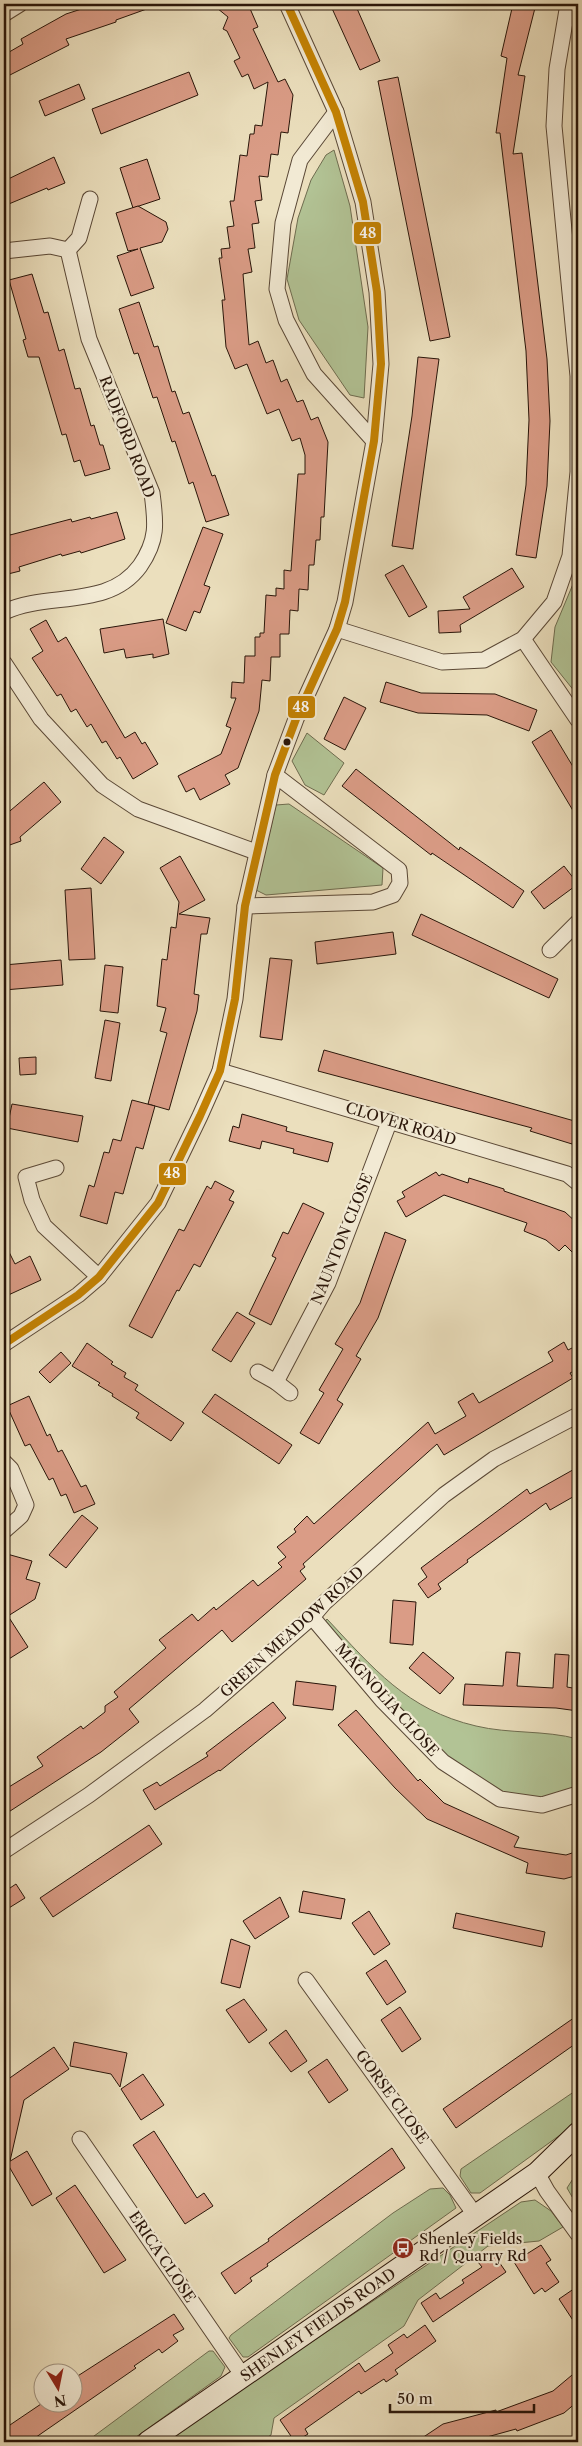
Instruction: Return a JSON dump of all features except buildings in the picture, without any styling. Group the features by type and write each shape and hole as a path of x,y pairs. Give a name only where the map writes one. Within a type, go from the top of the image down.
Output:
{"street":[{"path":"4,14 20,4"},
{"path":"4,1344 78,1295 99,1277 158,1203 200,1116 220,1071 235,999 245,906 275,775 296,718 337,629 345,602 374,441 381,364 377,292 363,202 336,112 287,4"},
{"path":"337,629 442,662 484,660 523,639 554,602 570,556 578,472 578,376 554,126 557,69 568,4"},
{"path":"336,112 300,160 283,222 277,289 286,320 314,374 374,441"},
{"path":"4,251 50,246 68,250 79,238 90,199"},
{"name":"RADFORD ROAD","path":"4,612 19,605 100,594 130,580 150,550 156,520 152,494 90,340 68,250"},
{"path":"523,639 576,710"},
{"path":"4,663 41,719 102,785 138,809 256,852"},
{"path":"245,906 372,902 393,895 400,883 398,870 275,775"},
{"path":"550,950 578,922"},
{"name":"CLOVER ROAD","path":"220,1071 567,1174 578,1183"},
{"name":"NAUNTON CLOSE","path":"276,1382 328,1283 390,1120"},
{"path":"56,1168 26,1177 32,1200 44,1226 99,1277"},
{"path":"258,1372 276,1382 290,1393"},
{"name":"GREEN MEADOW ROAD","path":"4,1851 89,1795 205,1710 312,1617 324,1603 444,1495 494,1459 578,1415"},
{"path":"4,1462 11,1469 26,1505 21,1516 4,1531"},
{"name":"MAGNOLIA CLOSE","path":"312,1617 382,1700 443,1762 500,1799 542,1805 578,1794"},
{"name":"GORSE CLOSE","path":"306,1980 476,2216"},
{"name":"SHENLEY FIELDS ROAD","path":"148,2442 537,2173 578,2133"},
{"name":"ERICA CLOSE","path":"80,2138 244,2376"},
{"name":"SHENLEY FIELDS ROAD","path":"537,2173 578,2154"},
{"path":"537,2173 547,2192 578,2234"}],"green space":[{"path":"334,150 350,206 368,327 364,398 350,395 299,320 287,279 298,218 311,180 326,155"},
{"path":"573,584 578,585 578,691 575,692 551,662 555,627"},
{"path":"307,733 344,763 324,795 305,785 292,761"},
{"path":"289,804 383,868 382,885 266,895 256,890 276,805"},
{"path":"327,1619 393,1685 430,1709 452,1719 476,1726 553,1734 578,1739 578,1789 541,1800 499,1793 445,1758 323,1624"},
{"path":"578,2089 578,2122 480,2193 471,2193 460,2176 461,2169"},
{"path":"578,2171 578,2207 567,2188"},
{"path":"443,2188 450,2195 456,2208 248,2357 243,2357 229,2338 231,2335 393,2213 430,2189"},
{"path":"535,2200 551,2211 563,2227 539,2241 488,2246 418,2300 404,2326 274,2418 271,2435 260,2442 162,2442 521,2202"},
{"path":"209,2351 213,2351 225,2367 221,2376 129,2442 86,2442"}],"transit line":[{"name":"48","path":"4,1344 78,1295 99,1277 158,1203 200,1116 220,1071 235,999 245,906 275,775 296,719 337,629 345,602 374,441 381,364 377,292 363,202 336,112 287,4"}],"place":[{"name":"Shenley Fields Rd / Quarry Rd","path":"403,2248"}]}
